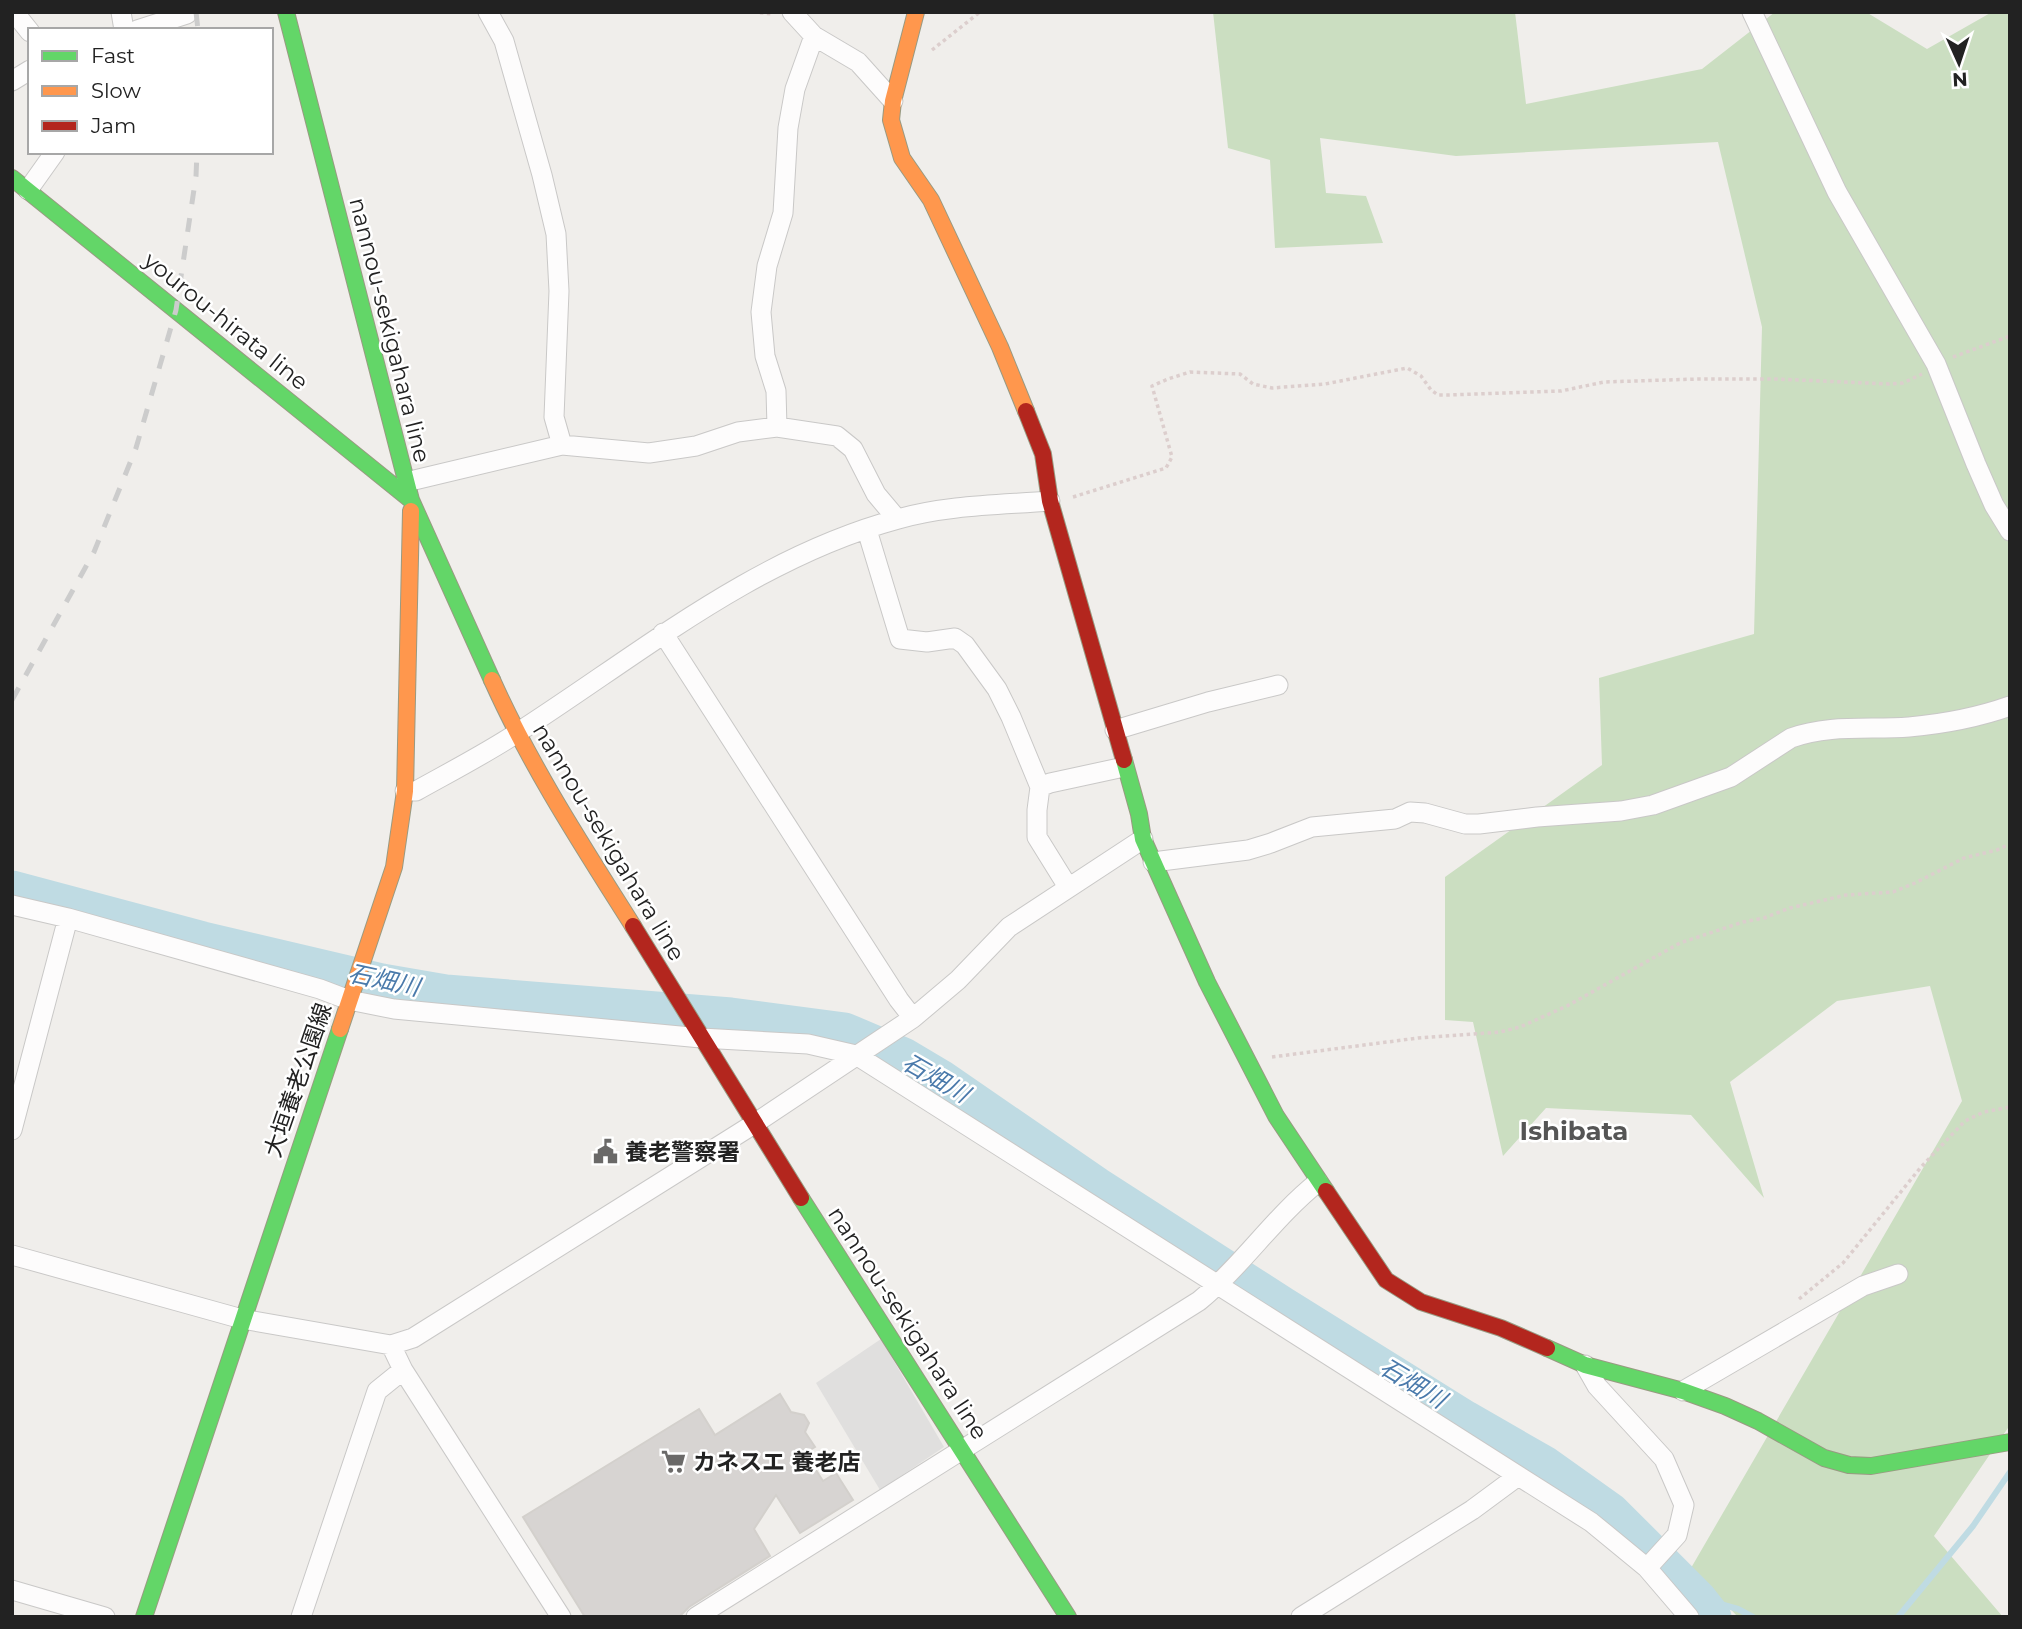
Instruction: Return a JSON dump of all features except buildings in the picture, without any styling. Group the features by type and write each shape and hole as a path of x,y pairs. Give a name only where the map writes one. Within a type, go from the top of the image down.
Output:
{"main road":[{"name":"nannou-sekigahara line","path":"286,12 408,491 516,734 754,1124 1068,1617"},
{"path":"916,12 893,101 891,120 902,158 931,201 1000,347 1043,454 1051,502 1139,814 1143,839 1245,1060 1276,1116 1318,1182 1386,1280 1421,1302 1501,1328 1585,1365 1683,1391 1725,1406 1825,1458 1849,1465 1871,1466 2010,1442"},
{"name":"yourou-hirata line","path":"20,184 408,491"},
{"name":"大垣養老公園線","path":"144,1617 394,867 405,791 411,576 408,491"}],"street":[{"path":"14,12 28,30"},
{"path":"488,12 504,41 556,234 559,290 554,417 562,445"},
{"path":"792,12 814,36 858,62 893,101"},
{"path":"1752,12 1837,192 1936,364 1994,505 2010,531"},
{"path":"142,28 187,14"},
{"path":"777,427 776,391 765,356 761,312 767,266 783,213 788,128 795,89 814,36"},
{"path":"12,81 28,71"},
{"path":"20,184 53,154"},
{"path":"408,491 562,445 649,453 696,446 738,432 777,427 836,436 853,449 876,494 897,519"},
{"path":"405,791 416,791 516,734 663,633 766,571 811,550 897,519 942,510 1051,502"},
{"path":"867,530 900,639 927,642 955,638 965,645 997,689 1041,787 1037,810 1037,837 1068,887"},
{"path":"663,633 913,1018"},
{"path":"1115,730 1208,702 1278,685"},
{"path":"1153,862 1248,850 1312,827 1395,819 1409,811 1472,824 1621,811 1653,805 1731,778 1791,738 1801,735 1833,729 1910,727 1995,712 2010,706"},
{"path":"1041,787 1124,767"},
{"path":"12,1255 242,1319 391,1345 413,1338 754,1124 913,1018 958,980 1009,927 1143,839"},
{"path":"12,905 68,918 394,1009 808,1044 860,1053 1223,1281 1591,1522 1647,1568 1689,1617"},
{"path":"12,1130 18,1081 68,918"},
{"path":"696,1617 1199,1301 1223,1281 1300,1196 1318,1182"},
{"path":"1683,1391 1863,1286 1898,1274"},
{"path":"391,1345 403,1370 561,1617"},
{"path":"1585,1365 1597,1386 1664,1459 1684,1504 1677,1535 1647,1568"},
{"path":"301,1617 377,1391 403,1370"},
{"path":"1301,1617 1472,1510 1518,1476"},
{"path":"12,1590 105,1617"}],"path":[{"path":"753,12 778,12"},
{"path":"902,71 980,12"},
{"path":"1051,502 1166,468 1172,457 1152,386 1190,372 1240,374 1253,384 1272,388 1325,384 1407,368 1421,376 1438,395 1561,391 1604,382 1698,379 1889,384 1903,383 1919,377 1936,364 2010,336"},
{"path":"1245,1060 1418,1038 1500,1032 1520,1027 1567,1006 1680,943 1790,908 1846,895 1893,892 1964,858 2010,844"},
{"path":"1794,1303 1843,1263 1921,1167 1965,1121 1984,1112 2010,1107"}],"green space":[{"path":"1213,12 1515,12 1526,104 1702,69 1775,12 1866,12 1927,49 1992,12 2010,12 2010,1425 1934,1536 2003,1617 1738,1617 1691,1568 1962,1101 1930,986 1837,1001 1730,1082 1764,1198 1691,1115 1546,1108 1503,1156 1473,1022 1445,1020 1445,877 1602,765 1599,678 1754,634 1762,327 1718,142 1456,156 1320,138 1326,193 1366,196 1383,243 1275,248 1270,160 1228,148"}],"shaded area":[{"path":"881,1339 944,1447 880,1490 816,1383"}],"waterway":[{"name":"石畑川","path":"12,888 203,939 382,981 446,992 731,1015 845,1030 904,1055 941,1077 1098,1185 1283,1304 1466,1418 1546,1464 1612,1511 1699,1598 1714,1617"},
{"path":"1898,1617 1973,1526 2010,1472"},
{"path":"1699,1598 1738,1609 1753,1617"}],"railway":[{"path":"196,12 198,28"},
{"path":"12,700 94,552 136,448 176,310 197,154"}],"traffic: fast":[{"path":"286,12 411,500 492,680"},
{"path":"12,178 411,500"},
{"path":"1124,760 1143,839 1207,982 1276,1116 1326,1191"},
{"path":"144,1617 340,1029"},
{"path":"801,1198 1068,1617"},
{"path":"1547,1348 1585,1365 1683,1391 1725,1406 1824,1458 1849,1465 1871,1466 2010,1442"}],"traffic: slow":[{"path":"916,12 893,101 891,120 902,158 931,200 1000,347 1026,411"},
{"path":"340,1029 394,867 405,791 411,511"},
{"path":"492,680 540,775 633,926"}],"traffic: jam":[{"path":"1026,411 1043,454 1050,501 1124,760"},
{"path":"633,926 801,1198"},
{"path":"1326,1191 1386,1280 1421,1302 1501,1328 1547,1348"}],"place":[{"name":"養老警察署","path":"605,1152"},
{"name":"カネスエ 養老店","path":"673,1462"}],"district":[{"name":"Ishibata","path":"1574,1131"}]}
